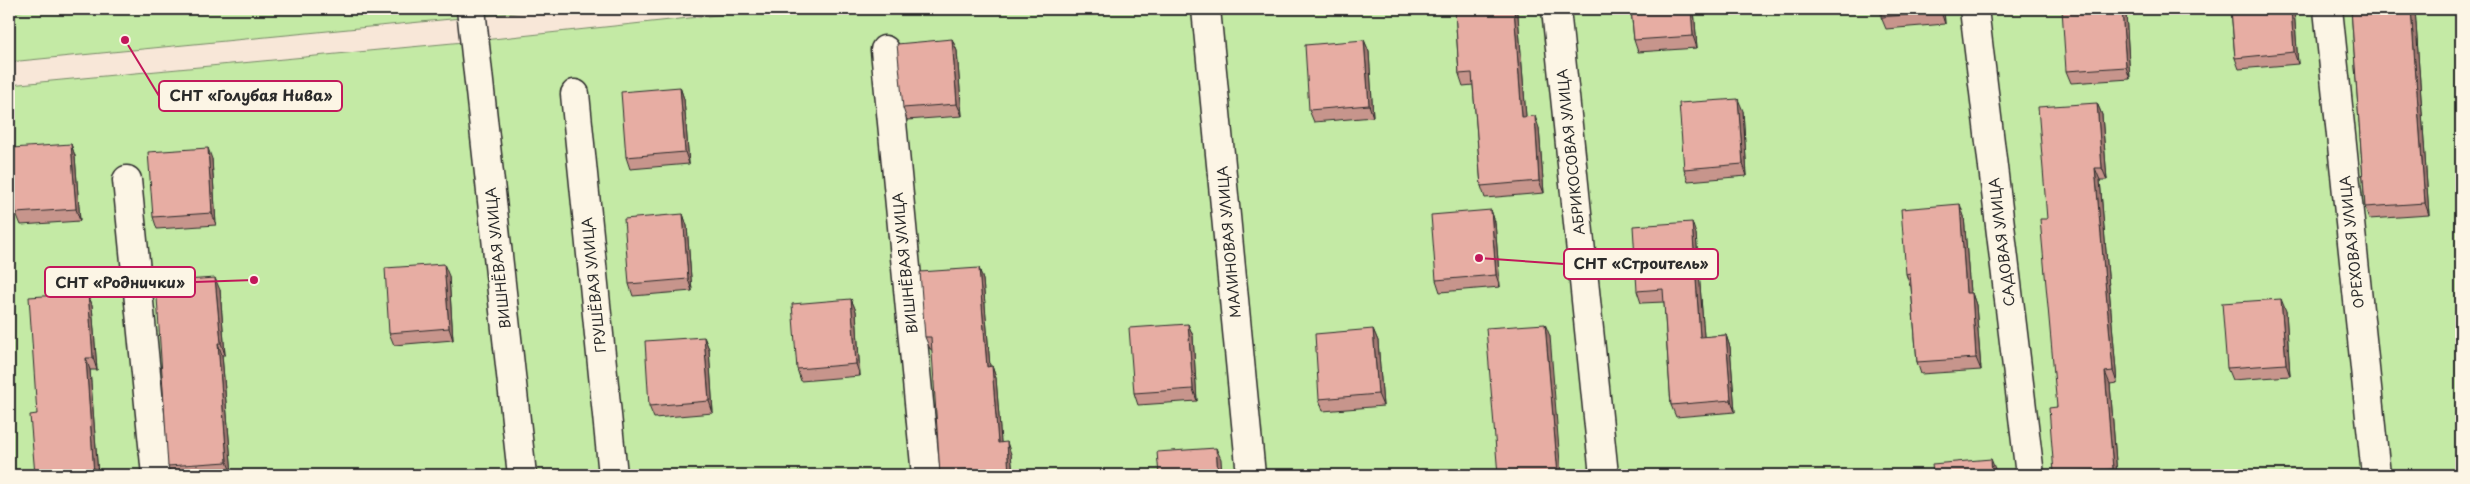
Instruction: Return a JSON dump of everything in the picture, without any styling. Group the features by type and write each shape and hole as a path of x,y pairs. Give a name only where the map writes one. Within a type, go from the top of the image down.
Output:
{"street":[{"name":"МАЛИНОВАЯ УЛИЦА","path":"1206,9 1251,475"},
{"name":"АБРИКОСОВАЯ УЛИЦА","path":"1556,9 1604,475"},
{"name":"САДОВАЯ УЛИЦА","path":"1974,9 2030,475"},
{"name":"ОРЕХОВАЯ УЛИЦА","path":"2328,9 2376,475"},
{"name":"ВИШНЁВАЯ УЛИЦА","path":"472,23 522,475"},
{"name":"ВИШНЁВАЯ УЛИЦА","path":"884,50 926,475"},
{"name":"ГРУШЁВАЯ УЛИЦА","path":"575,94 613,475"},
{"path":"127,180 156,475"}],"green space":[{"path":"9,9 554,9 9,62"},
{"path":"773,9 2461,9 2461,475 9,475 9,85 474,41"}],"building":[{"path":"1455,9 1514,9 1522,117 1535,116 1539,181 1481,186 1472,73 1459,74"},
{"path":"1631,9 1691,9 1693,36 1634,40"},
{"path":"1881,9 1940,9 1941,12 1881,17"},
{"path":"2062,9 2122,9 2126,67 2066,71"},
{"path":"2231,9 2291,9 2294,52 2235,58"},
{"path":"2351,9 2411,9 2425,203 2365,207"},
{"path":"952,39 957,104 903,108 897,44"},
{"path":"1364,40 1369,105 1309,110 1305,45"},
{"path":"680,87 685,152 626,157 621,92"},
{"path":"1738,99 1743,164 1684,169 1679,103"},
{"path":"2097,103 2102,168 2095,168 2113,371 2105,372 2113,469 2054,473 2049,408 2057,407 2040,219 2047,219 2038,107"},
{"path":"71,144 76,209 16,213 12,148"},
{"path":"208,148 212,213 153,217 148,152"},
{"path":"1960,204 1966,293 1972,293 1976,358 1917,362 1910,273 1906,274 1901,209"},
{"path":"1491,210 1496,275 1436,280 1431,215"},
{"path":"683,214 688,279 629,284 624,219"},
{"path":"1692,222 1700,337 1726,335 1731,400 1671,405 1663,289 1637,291 1633,226"},
{"path":"444,264 449,328 389,333 385,268"},
{"path":"979,268 987,367 992,366 998,443 1007,442 1009,475 940,475 931,337 925,337 920,272"},
{"path":"215,278 221,343 218,343 227,462 168,466 156,282"},
{"path":"88,293 93,358 86,358 94,475 35,475 30,415 37,414 29,297"},
{"path":"851,299 856,364 797,369 792,304"},
{"path":"2281,299 2286,364 2227,368 2222,303"},
{"path":"1188,324 1193,389 1134,393 1129,328"},
{"path":"1545,324 1558,475 1498,475 1486,328"},
{"path":"1373,329 1378,394 1319,399 1315,334"},
{"path":"704,337 709,401 649,406 645,341"},
{"path":"1216,448 1218,475 1159,475 1157,452"},
{"path":"1991,459 1992,475 1933,475 1932,464"},
{"path":"2324,471 2324,475 2272,475"}],"place":[{"name":"СНТ «Голубая Нива»","path":"125,40"},
{"name":"СНТ «Строитель»","path":"1479,258"},
{"name":"СНТ «Роднички»","path":"254,280"}]}
